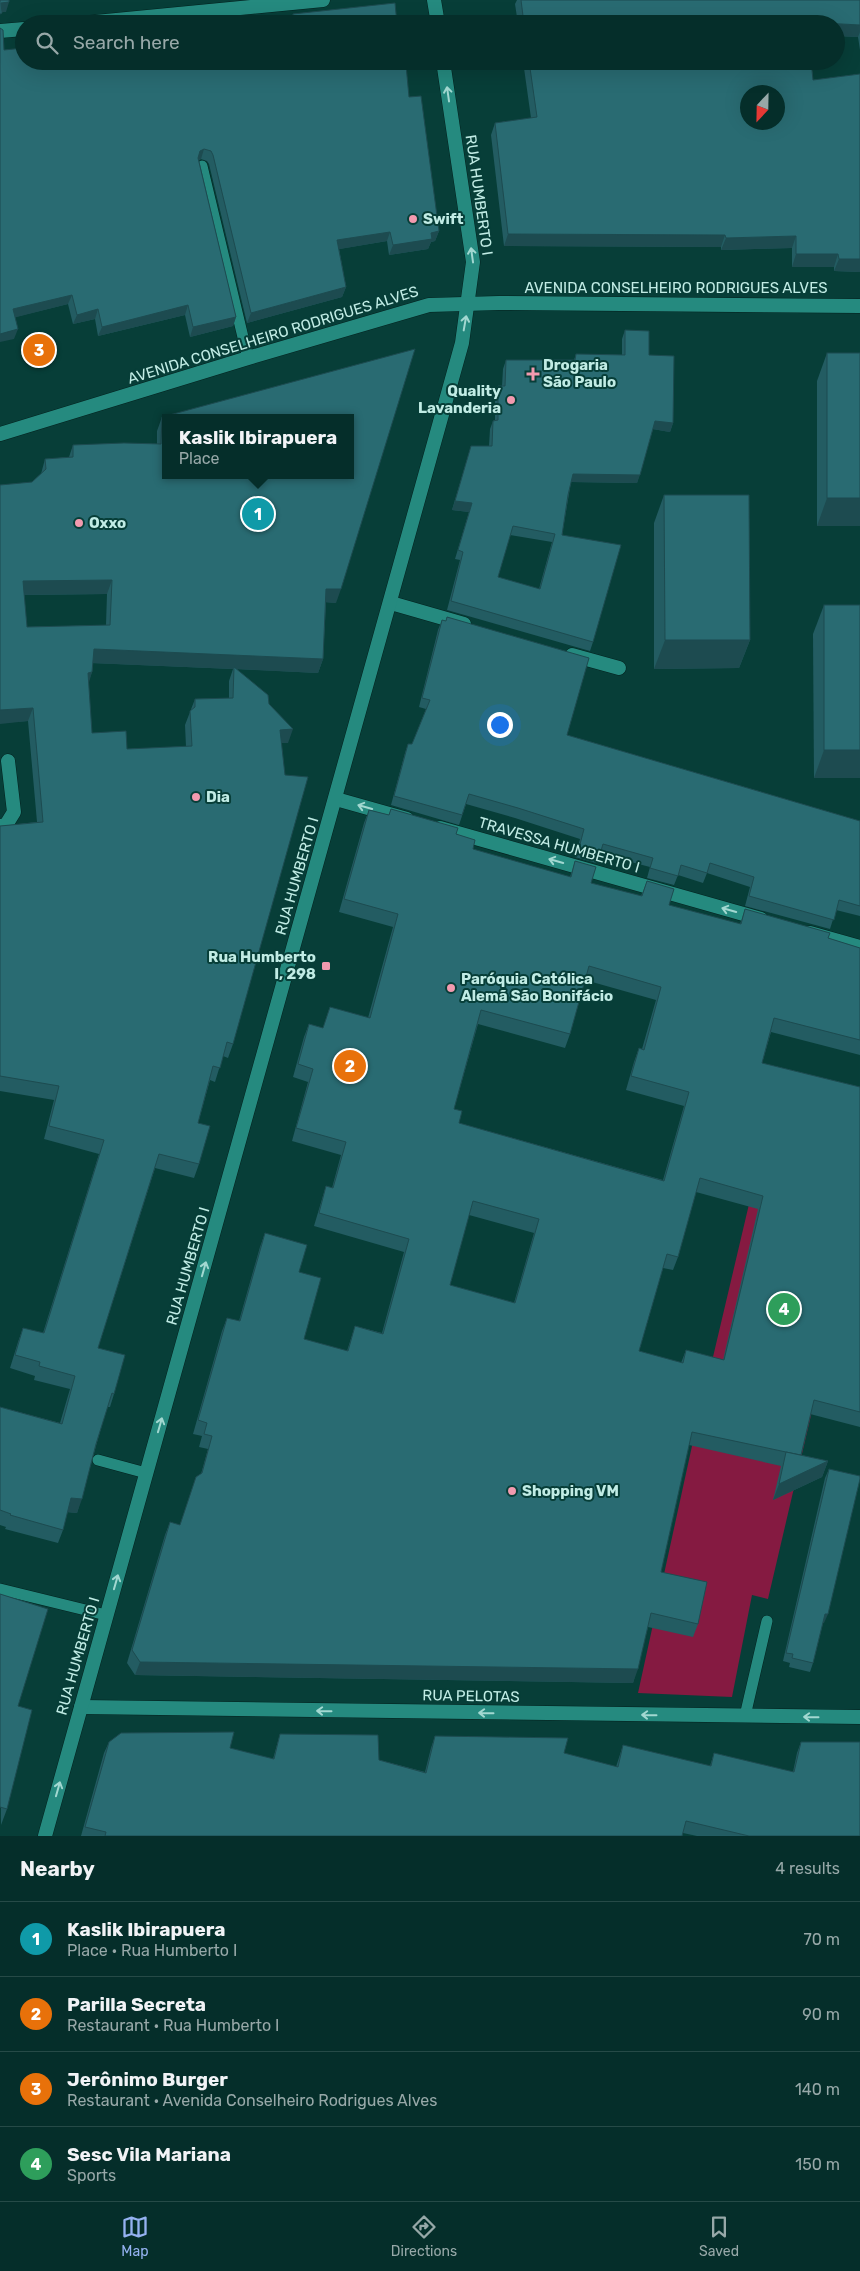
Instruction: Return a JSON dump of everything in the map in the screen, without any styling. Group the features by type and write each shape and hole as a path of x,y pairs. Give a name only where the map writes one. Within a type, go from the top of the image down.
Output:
{"street":[{"path":"168,15 322,0"},
{"path":"434,0 436,15"},
{"path":"0,31 15,30"},
{"name":"RUA HUMBERTO I","path":"45,1836 391,603 462,343 469,303 473,262 444,70"},
{"name":"AVENIDA CONSELHEIRO RODRIGUES ALVES","path":"0,434 429,305 469,303 860,306"},
{"path":"391,603 476,627"},
{"path":"562,652 619,668"},
{"path":"0,826 6,825 14,812 8,761"},
{"name":"TRAVESSA HUMBERTO I","path":"336,799 774,922"},
{"path":"793,928 860,946"},
{"name":"RUA PELOTAS","path":"81,1708 860,1718"}],"lane":[{"path":"202,166 248,358"},
{"path":"98,1460 146,1473"},
{"path":"0,1589 106,1616"},
{"path":"745,1716 767,1621"}],"shaded area":[{"path":"779,1077 860,1206 768,1599 752,1595 732,1697 638,1693 692,1446"}],"building":[{"path":"0,0 9,0 9,2 1,3 2,13 0,14"},
{"path":"521,0 860,0 860,25 845,24 845,15 523,15"},
{"path":"395,3 396,15 293,15"},
{"path":"0,28 3,30 4,50 15,49 15,70 406,70 409,97 421,96 439,231 431,233 432,239 393,245 390,232 337,240 346,287 251,313 213,155 211,151 204,149 200,151 198,158 236,317 193,327 188,305 102,327 98,309 77,315 72,295 13,309 18,329 0,334"},
{"path":"530,70 812,70 813,80 860,74 860,259 839,259 838,254 796,254 796,236 726,238 725,235 508,234 495,123 537,117"},
{"path":"625,330 649,331 649,355 674,356 673,423 655,421 640,475 573,474 562,535 621,545 593,642 451,601 463,552 458,550 472,503 455,501 471,446 492,446 493,421 498,420 498,386 505,386 506,360 575,360 576,354 625,355","holes":["513,526 555,534 540,589 498,577"]},
{"path":"415,349 341,589 326,589 323,659 94,649 92,672 88,673 92,733 126,731 127,749 192,746 190,711 195,707 195,699 233,698 234,667 268,695 269,704 293,729 280,730 285,775 308,777 233,1044 227,1042 220,1068 213,1066 198,1123 210,1126 199,1164 159,1154 98,1348 125,1355 114,1394 112,1393 96,1444 82,1499 71,1498 63,1530 10,1515 0,1510 0,1407 62,1424 75,1376 39,1366 40,1362 15,1355 23,1328 44,1333 104,1140 49,1126 59,1086 0,1076 0,826 43,822 33,708 0,710 0,485 32,482 46,469 45,459 73,457 73,445 161,444 162,417 162,479 354,479 354,414 173,414","holes":["112,580 110,625 27,627 23,581"]},
{"path":"827,353 860,353 860,498 827,498"},
{"path":"664,495 749,495 750,640 665,640"},
{"path":"824,605 860,605 860,750 824,750"},
{"path":"447,617 589,658 567,735 860,821 860,906 839,900 834,920 749,896 754,877 710,863 707,873 681,865 678,876 650,868 653,858 603,844 600,854 579,848 584,829 469,794 462,815 394,796 408,744 412,744 430,700 422,698 442,620 446,621"},
{"path":"391,809 458,828 456,834 475,840 473,849 571,877 575,861 596,867 591,883 642,896 647,881 674,889 669,905 741,924 745,909 830,933 828,938 860,948 860,1040 774,1018 762,1063 860,1087 860,1412 814,1400 801,1455 692,1432 661,1572 707,1582 698,1624 651,1613 638,1669 140,1662 132,1650 170,1522 180,1525 196,1477 202,1473 212,1436 204,1434 207,1423 198,1420 227,1318 240,1321 265,1233 307,1245 299,1272 321,1278 304,1339 348,1351 355,1326 383,1334 409,1239 319,1213 326,1186 333,1188 346,1142 296,1128 313,1069 298,1064 309,1024 323,1028 330,1007 370,1018 398,914 344,899 369,810 389,815","holes":["589,966 661,987 644,1050 639,1048 631,1076 689,1092 664,1181 459,1123 462,1111 454,1109 481,1010 570,1034","700,1178 763,1196 724,1360 686,1350 683,1363 639,1351 667,1254 678,1257","473,1201 539,1219 515,1303 450,1285"]},
{"path":"786,1452 828,1461 779,1484"},
{"path":"829,1469 860,1476 860,1479 828,1614 825,1614 813,1663 792,1658 793,1654 786,1653"},
{"path":"0,1594 48,1609 18,1706 32,1710 7,1809 0,1807"},
{"path":"234,1732 230,1748 274,1759 280,1734 378,1735 379,1760 426,1773 435,1736 568,1738 564,1753 618,1767 623,1745 711,1766 714,1753 794,1772 801,1742 860,1742 860,1836 749,1836 686,1821 682,1836 105,1836 106,1832 85,1827 109,1742 121,1733"}],"place":[{"name":"Swift","path":"413,219"},
{"name":"Jerônimo Burger","path":"39,350"},
{"name":"Drogaria São Paulo","path":"533,374"},
{"name":"Quality Lavanderia","path":"511,400"},
{"name":"Kaslik Ibirapuera","path":"258,514"},
{"name":"Oxxo","path":"79,523"},
{"name":"Dia","path":"196,797"},
{"name":"Rua Humberto I, 298","path":"326,966"},
{"name":"Paróquia Católica Alemã São Bonifácio","path":"451,988"},
{"name":"Parilla Secreta","path":"350,1066"},
{"name":"Sesc Vila Mariana","path":"784,1309"},
{"name":"Shopping VM","path":"512,1491"}]}
